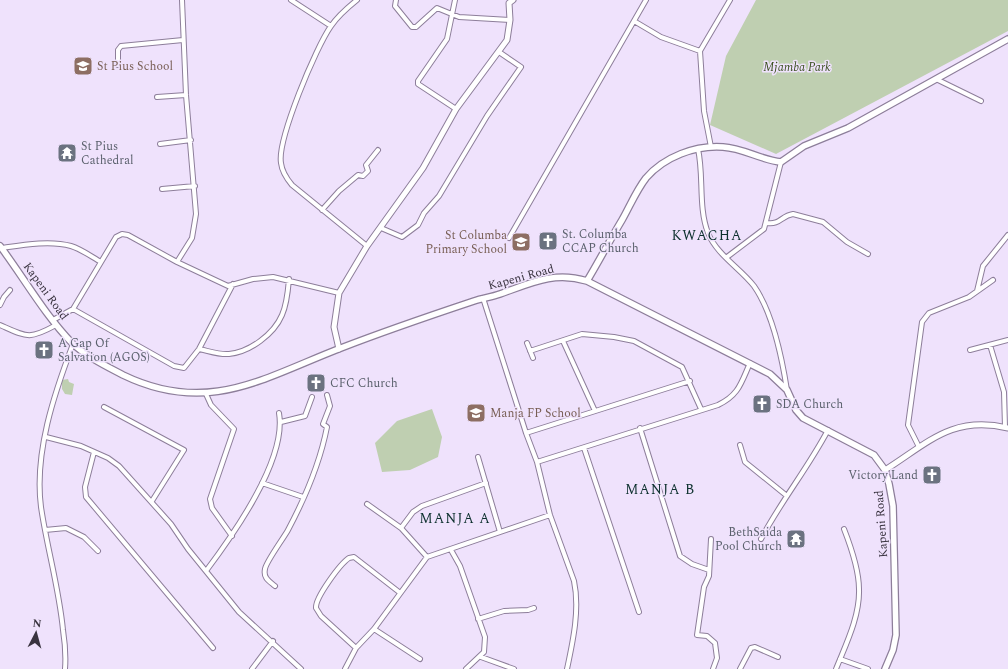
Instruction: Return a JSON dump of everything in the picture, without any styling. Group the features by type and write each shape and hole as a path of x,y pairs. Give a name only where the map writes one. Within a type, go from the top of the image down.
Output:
{"main road":[{"path":"587,281 638,190 648,177 670,159 698,149 711,147 737,149 773,161 781,162 804,146 848,128 1008,39"},
{"name":"Kapeni Road","path":"1,247 54,323 74,344 96,360 138,381 176,392 206,394 232,390 266,379 339,349 483,298 553,277 575,278 587,281 770,374 787,390 796,410 803,418 874,455 885,470 893,506 896,612 895,642 885,669"}],"street":[{"path":"177,262 192,238 195,228 196,214 195,186 186,95 182,0"},
{"path":"291,0 331,26"},
{"path":"357,0 341,13 331,26 311,64 295,107 281,154 283,171 292,185 367,246"},
{"path":"396,0 395,6 412,27 416,27 437,8 452,15 510,20"},
{"path":"456,0 447,39 418,81 418,84 456,109"},
{"path":"509,238 646,0"},
{"path":"711,147 704,111 700,51 730,0"},
{"path":"339,349 334,321 339,293 367,246 423,168 456,109 499,52 509,36 510,1"},
{"path":"634,21 661,37 700,51"},
{"path":"118,65 118,50 121,46 183,40"},
{"path":"381,228 402,237 418,225 424,213 439,196 487,116 521,68 499,52"},
{"path":"936,79 981,101"},
{"path":"157,98 186,95"},
{"path":"160,144 191,140"},
{"path":"698,149 701,163 705,220 712,241 753,286 760,297 774,333 787,390"},
{"path":"322,210 348,183 358,175 363,176 368,170 366,165 378,150"},
{"path":"727,257 762,232 767,223 781,162"},
{"path":"162,189 195,186"},
{"path":"767,223 777,224 793,214 823,222 847,242 868,254"},
{"path":"0,325 28,336 40,333 74,309 116,237 122,234 128,235 177,262 228,286 273,276 339,293"},
{"path":"976,291 984,266 1008,235"},
{"path":"1,247 66,245 101,262"},
{"path":"199,349 230,354 245,349 266,337 283,314 289,279"},
{"path":"919,447 908,425 922,322 929,313 969,297 993,280"},
{"path":"74,309 180,368 187,367 199,349 233,284"},
{"path":"0,306 4,297 10,290"},
{"path":"483,298 526,433 538,462 550,515 571,569 576,590 576,616 567,669"},
{"path":"530,351 582,334 614,337 634,341 677,362 685,370 701,409"},
{"path":"970,350 1008,340"},
{"path":"563,341 595,411"},
{"path":"527,343 533,358"},
{"path":"65,669 66,658 59,594 41,506 40,477 50,417 74,344"},
{"path":"885,470 939,434 956,427 968,424 1006,428 1006,391 990,345"},
{"path":"538,462 729,399 741,384 750,363"},
{"path":"526,433 690,381"},
{"path":"206,394 211,405 234,429 210,499 212,508 232,536"},
{"path":"275,586 264,574 265,567 288,530 304,498 317,465 326,432 326,427 323,424 323,421 330,406 327,395"},
{"path":"281,422 305,416 312,396"},
{"path":"104,407 184,450 152,501"},
{"path":"206,571 232,536 262,483 275,448 281,422 279,413"},
{"path":"640,428 680,556 692,564 709,570"},
{"path":"761,539 820,446 828,430"},
{"path":"46,437 94,452 119,466 152,501 239,612 257,630 273,641 301,669"},
{"path":"740,445 745,462 787,496"},
{"path":"584,448 639,612"},
{"path":"94,452 85,487 86,497 213,648"},
{"path":"478,457 500,532"},
{"path":"262,483 304,498"},
{"path":"401,528 413,512 422,506 486,483"},
{"path":"367,504 401,528 427,557"},
{"path":"345,669 356,648 374,628 399,592 427,557 550,515"},
{"path":"45,530 66,528 84,537 98,551"},
{"path":"836,669 856,614 859,587 852,553 844,529"},
{"path":"711,539 709,570 697,635 707,636 715,643 717,658 713,669"},
{"path":"451,550 460,566 485,642 484,652 466,669"},
{"path":"356,648 321,616 316,608 319,596 344,563 349,558 354,557 399,592"},
{"path":"478,619 504,612 534,608"},
{"path":"374,628 420,659"},
{"path":"252,669 273,641"},
{"path":"740,669 751,648 755,647 778,657"},
{"path":"481,656 514,669"},
{"path":"840,659 868,669"}],"green space":[{"name":"Mjamba Park","path":"756,0 1008,0 1008,31 776,154 710,125 726,56"},
{"path":"68,379 69,382 74,384 72,395 65,394 62,389 62,380"},
{"path":"432,409 442,437 438,457 410,470 382,472 375,443 397,421"}],"place":[{"name":"St Pius School","path":"83,66"},
{"name":"St Pius Cathedral","path":"67,153"},
{"name":"St. Columba CCAP Church","path":"548,241"},
{"name":"St Columba Primary School","path":"521,242"},
{"name":"A Gap Of Salvation (AGOS)","path":"44,350"},
{"name":"CFC Church","path":"316,383"},
{"name":"SDA Church","path":"762,404"},
{"name":"Manja FP School","path":"476,413"},
{"name":"Victory Land","path":"932,475"},
{"name":"BethSaida Pool Church","path":"796,539"}],"district":[{"name":"KWACHA","path":"707,235"},
{"name":"MANJA B","path":"660,489"},
{"name":"MANJA A","path":"455,518"}]}
